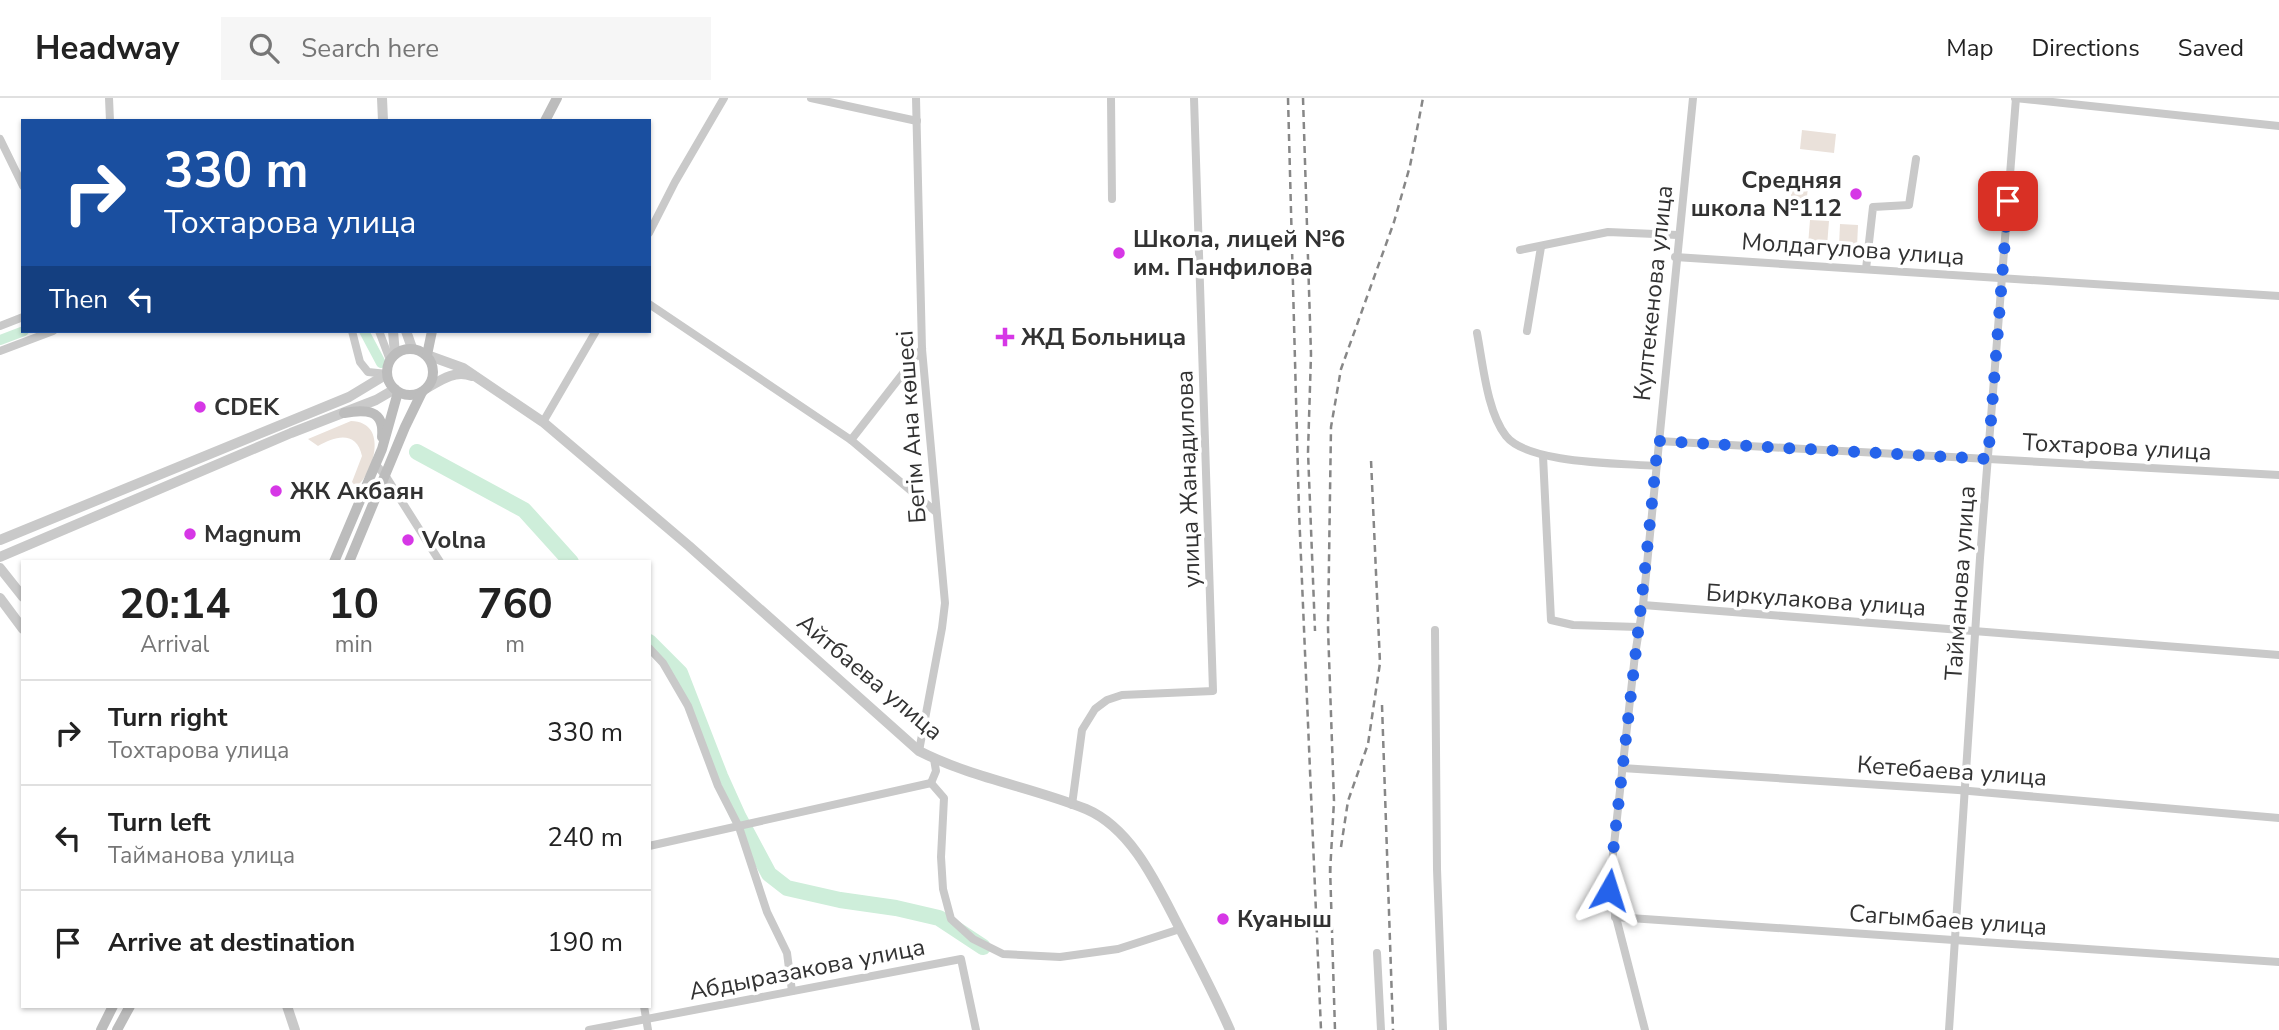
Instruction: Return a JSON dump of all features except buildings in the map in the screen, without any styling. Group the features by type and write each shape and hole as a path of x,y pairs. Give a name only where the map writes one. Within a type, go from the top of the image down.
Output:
{"main road":[{"path":"546,119 557,98"},
{"path":"427,355 432,333"},
{"path":"350,560 385,475 434,375 427,355 412,348 393,357 387,374 397,390 410,395 425,390"},
{"path":"335,560 382,449 397,390"},
{"path":"344,413 364,411 375,415 382,424 382,449"},
{"path":"101,1030 112,1008"},
{"path":"117,1030 129,1008"}],"street":[{"path":"109,98 110,119"},
{"path":"382,98 383,119"},
{"path":"651,229 724,98"},
{"path":"811,98 917,121"},
{"name":"Бегім Ана көшесі","path":"916,98 922,349 944,603 942,628 919,751"},
{"path":"1111,98 1112,199"},
{"name":"улица Жанадилова","path":"1072,805 1082,730 1095,709 1107,700 1122,695 1213,691 1194,98"},
{"name":"Култекенова улица","path":"1645,1030 1609,890 1638,627 1643,606 1675,257 1693,98"},
{"path":"2016,98 2279,126"},
{"name":"Тайманова улица","path":"1949,1030 1975,631 2016,98"},
{"path":"0,139 21,182"},
{"path":"1866,269 1873,207 1909,205 1916,159"},
{"path":"1520,250 1608,232 1678,235"},
{"path":"1527,331 1541,247"},
{"name":"Молдагулова улица","path":"1675,257 2279,296"},
{"path":"651,305 851,440 936,512"},
{"path":"0,326 21,318"},
{"path":"0,351 48,333"},
{"path":"353,333 360,362 368,372 387,374"},
{"path":"380,333 393,357"},
{"path":"393,333 393,357"},
{"path":"407,333 412,348"},
{"path":"543,422 595,333"},
{"path":"1477,333 1492,408 1506,436 1520,449 1543,456 1656,466"},
{"path":"851,440 922,349"},
{"name":"Айтбаева улица","path":"427,355 463,368 543,422 690,546 919,751 946,765 1072,805 1111,825 1130,844 1180,929 1230,1030"},
{"path":"425,390 452,374 464,373 482,380"},
{"path":"0,540 349,397 387,374"},
{"path":"0,557 397,390"},
{"name":"Тохтарова улица","path":"1658,441 2279,475"},
{"path":"1543,456 1551,620 1573,625 1638,627"},
{"path":"376,465 439,560"},
{"path":"0,568 21,594"},
{"path":"0,598 21,626"},
{"name":"Биркулакова улица","path":"1643,606 2279,655"},
{"path":"1435,630 1437,869 1443,1030"},
{"path":"651,650 663,663 688,706 718,786 739,827 768,912 787,953 792,991"},
{"path":"931,783 936,771 934,759"},
{"name":"Кетебаева улица","path":"1622,768 1965,791 2279,818"},
{"path":"651,846 931,783"},
{"path":"931,783 944,798 941,857 943,889 951,919 973,939 1003,954 1060,957 1118,949 1180,929"},
{"name":"Сагымбаев улица","path":"1615,917 2279,962"},
{"path":"1377,953 1381,1030"},
{"name":"Абдыразакова улица","path":"589,1030 961,959 976,1030"},
{"path":"288,1008 295,1030"},
{"path":"643,1008 648,1030"}],"shaded area":[{"path":"1802,130 1836,134 1834,153 1800,149"},
{"path":"1792,184 1808,185 1806,210 1790,209"},
{"path":"1810,220 1829,221 1827,246 1808,245"},
{"path":"1840,224 1858,225 1857,247 1839,246"},
{"path":"351,421 363,424 371,430 374,439 368,472 356,487 352,482 362,456 356,442 339,438 318,446 308,439"}],"waterway":[{"path":"0,340 21,332"},
{"path":"365,333 381,363"},
{"path":"417,452 524,510 569,560"},
{"path":"651,644 680,673 720,776 769,874 787,888 939,918 983,947"}],"railway":[{"path":"1288,98 1299,511 1321,1030"},
{"path":"1303,98 1311,354 1308,452 1315,631"},
{"path":"1330,873 1334,801 1328,628 1331,427 1341,369 1394,222 1410,166 1423,98"},
{"path":"1341,847 1348,801 1368,744 1380,663 1371,460"},
{"path":"1382,705 1393,1030"},
{"path":"1330,866 1335,1030"}],"place":[{"name":"Средняя школа №112","path":"1856,194"},
{"name":"Школа, лицей №6 им. Панфилова","path":"1119,253"},
{"name":"ЖД Больница","path":"1005,337"},
{"name":"CDEK","path":"200,407"},
{"name":"ЖК Акбаян","path":"276,491"},
{"name":"Magnum","path":"190,534"},
{"name":"Volna","path":"408,540"},
{"name":"Куаныш","path":"1223,919"}],"route":[{"path":"1609,890 1638,627 1643,606 1658,441 1988,459 2008,201"}]}
